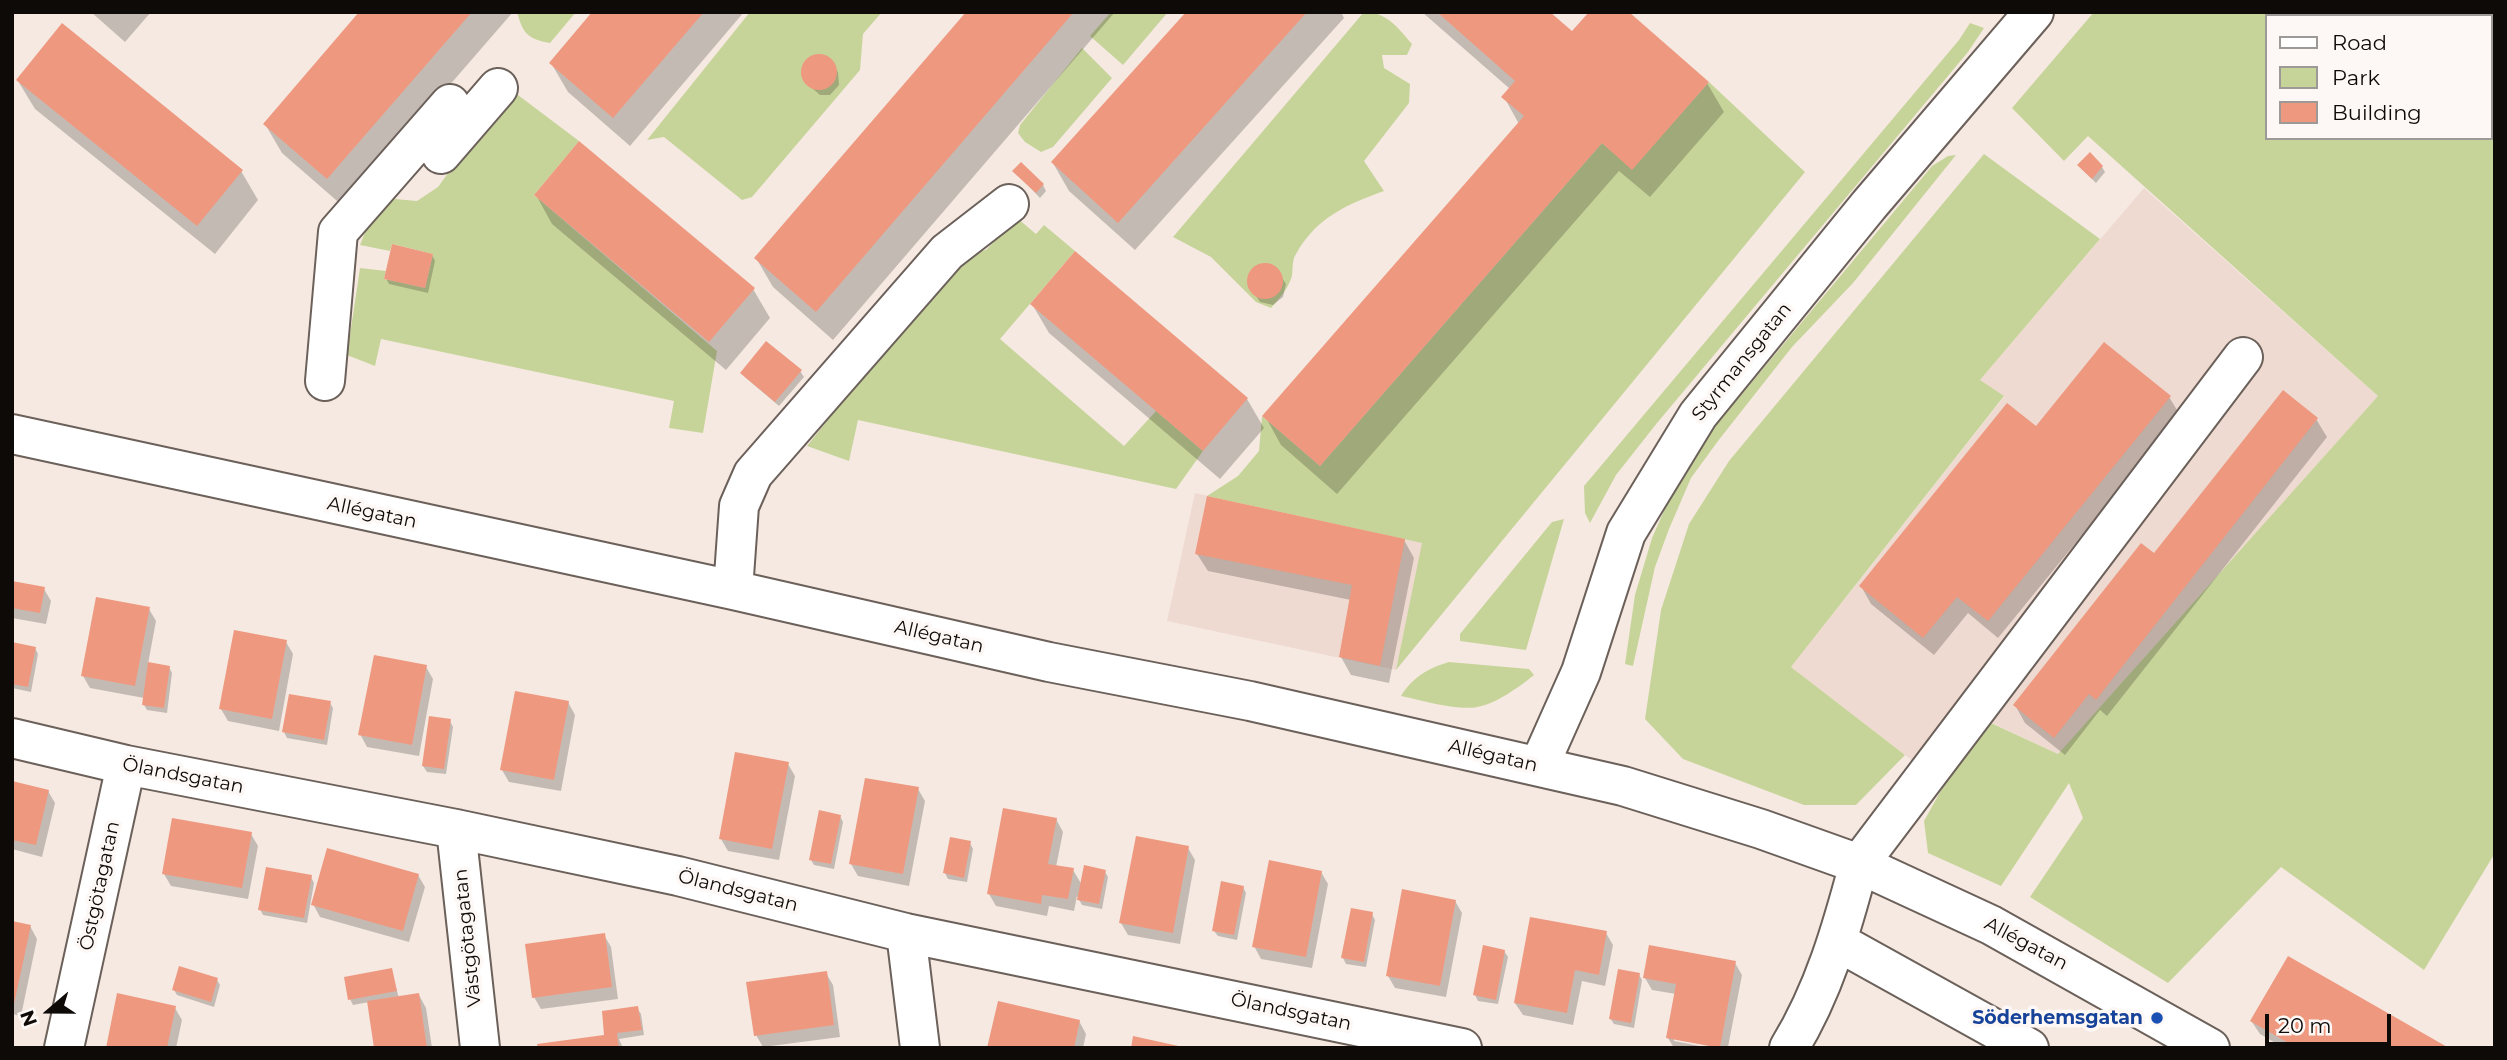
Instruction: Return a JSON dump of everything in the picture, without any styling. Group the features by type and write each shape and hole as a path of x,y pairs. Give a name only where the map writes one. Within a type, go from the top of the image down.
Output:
{"street":[{"name":"Styrmansgatan","path":"1539,766 1581,672 1626,533 1698,415 1869,205 2034,12"},
{"path":"387,177 422,177 498,88"},
{"path":"325,381 338,232 450,104"},
{"path":"733,590 739,506 753,474 947,252 1009,204"},
{"path":"1789,1048 1807,1019 1838,942 1859,864 2243,357"},
{"name":"Allégatan","path":"12,434 733,590 1049,662 1250,701 1539,766 1669,800 1859,864 1991,925 2210,1048"},
{"name":"Ölandsgatan","path":"12,738 126,765 456,829 678,876 906,933 1462,1048"},
{"name":"Östgötagatan","path":"64,1048 126,765"},
{"name":"Västgötagatan","path":"456,829 480,1048"},
{"path":"906,933 920,1048"},
{"path":"1838,942 2029,1048"}],"shaded area":[{"path":"2144,188 2378,396 2058,754 1992,723 1944,785 1791,667 2004,397 1980,380"},
{"path":"1195,493 1423,543 1396,670 1167,621"}],"green space":[{"path":"517,12 576,12 550,43 531,37 522,26"},
{"path":"750,12 882,12 863,34 860,70 752,197 742,200 664,137 647,140"},
{"path":"1111,12 1168,12 1123,65 1090,36"},
{"path":"1364,12 1386,18 1412,44 1407,55 1382,55 1384,68 1410,84 1409,103 1364,161 1384,191 1345,207 1313,231 1295,256 1288,285 1271,308 1256,302 1211,257 1173,237"},
{"path":"2094,12 2495,12 2495,853 2424,970 2281,867 2168,983 2030,897 2083,818 2069,783 2001,886 1928,853 1924,821 1944,785 1991,723 2058,754 2378,396 2088,136 2064,161 2012,108"},
{"path":"1970,23 1984,28 1968,52 1657,423 1616,475 1590,523 1585,513 1584,486 1959,40"},
{"path":"1082,48 1112,78 1053,147 1041,152 1025,142 1018,133 1020,125"},
{"path":"1709,82 1805,172 1396,670 1422,543 1207,496 1238,476 1259,451 1262,416 1320,466 1602,143 1632,169"},
{"path":"514,92 579,141 534,195 717,351 703,433 669,428 674,401 381,339 375,366 347,355 360,268 386,271 384,279 425,288 433,254 392,244 390,251 360,245 371,217 395,199 417,201 438,187 477,133"},
{"path":"1984,154 2100,239 1980,380 2004,396 1791,667 1905,755 1856,805 1804,805 1683,759 1645,719 1661,610 1689,524 1729,461"},
{"path":"1956,155 1853,283 1792,347 1691,478 1655,567 1633,666 1625,664 1635,595 1652,538 1680,475 1717,424 1932,166 1948,156"},
{"path":"1017,218 1036,234 1044,225 1075,251 1000,339 1124,446 1156,411 1203,451 1176,489 858,420 849,461 807,446 957,257 986,250"},
{"path":"1564,519 1526,650 1460,641 1460,634 1552,522"},
{"path":"1449,662 1529,669 1534,675 1499,699 1477,707 1450,706 1401,696 1422,674"}],"building":[{"path":"359,12 472,12 327,179 263,124"},
{"path":"592,12 704,12 613,118 549,63"},
{"path":"966,12 1074,12 816,312 754,258"},
{"path":"1186,12 1307,12 1118,223 1051,162"},
{"path":"1437,12 1550,12 1572,31 1589,12 1629,12 1709,82 1632,170 1602,143 1320,466 1262,416 1524,116 1501,97 1515,81"},
{"path":"62,23 243,170 197,226 16,80"},
{"path":"819,54 832,59 837,72 832,85 819,90 806,85 801,72 806,59"},
{"path":"579,141 755,288 709,342 534,195"},
{"path":"2090,152 2103,166 2092,179 2077,165"},
{"path":"1021,162 1044,184 1036,193 1012,171"},
{"path":"392,244 433,254 425,288 384,279"},
{"path":"1075,251 1248,398 1203,451 1030,304"},
{"path":"1265,263 1278,268 1283,281 1278,294 1265,299 1252,294 1247,281 1252,268"},
{"path":"766,341 802,370 775,402 740,373"},
{"path":"2104,342 2171,396 1988,621 1957,597 1923,638 1859,586 2007,403 2036,426"},
{"path":"2283,390 2318,418 2096,700 2089,694 2054,738 2013,705 2141,543 2154,553"},
{"path":"1207,496 1405,539 1380,666 1339,657 1352,585 1195,554"},
{"path":"12,581 45,587 40,613 12,608"},
{"path":"96,597 150,607 135,686 81,676"},
{"path":"234,630 287,640 272,719 219,709"},
{"path":"12,642 36,647 28,687 12,684"},
{"path":"374,655 427,665 412,745 358,735"},
{"path":"148,662 170,666 164,708 142,705"},
{"path":"515,691 569,701 554,780 500,770"},
{"path":"289,694 331,701 324,740 282,732"},
{"path":"429,716 451,719 444,769 422,766"},
{"path":"735,752 789,762 772,849 719,839"},
{"path":"865,778 919,787 903,874 849,864"},
{"path":"12,781 49,790 36,845 12,840"},
{"path":"1003,808 1057,818 1048,864 1074,868 1068,899 1042,895 1041,904 987,894"},
{"path":"819,810 841,815 831,864 809,860"},
{"path":"172,818 252,832 242,888 162,874"},
{"path":"1136,836 1189,846 1173,933 1119,923"},
{"path":"950,837 971,841 964,878 943,873"},
{"path":"327,848 419,874 403,931 311,905"},
{"path":"1269,860 1322,871 1306,957 1252,947"},
{"path":"1084,865 1106,870 1099,904 1077,900"},
{"path":"266,867 312,875 304,918 258,910"},
{"path":"1221,881 1244,886 1234,935 1212,931"},
{"path":"1402,889 1456,900 1440,986 1386,976"},
{"path":"1351,908 1373,912 1364,962 1341,958"},
{"path":"1530,917 1607,931 1599,975 1575,970 1567,1013 1514,1003"},
{"path":"12,921 31,925 13,1009 12,1008"},
{"path":"605,933 612,987 532,998 525,944"},
{"path":"1483,945 1505,950 1496,1000 1473,995"},
{"path":"1649,945 1736,961 1720,1048 1666,1038 1676,984 1643,978"},
{"path":"2288,956 2449,1048 2297,1048 2250,1021"},
{"path":"179,966 218,978 211,1002 172,990"},
{"path":"392,968 397,991 348,1000 344,977"},
{"path":"1618,969 1640,973 1631,1023 1609,1019"},
{"path":"827,971 834,1025 754,1036 746,982"},
{"path":"117,993 176,1006 167,1048 106,1048"},
{"path":"419,993 427,1048 374,1048 367,1001"},
{"path":"998,1001 1080,1020 1074,1048 987,1048"},
{"path":"638,1006 642,1030 617,1033 619,1048 538,1048 537,1044 604,1035 602,1011"},
{"path":"1133,1036 1183,1047 1131,1048"}],"place":[{"name":"Söderhemsgatan","path":"2157,1018"}]}
